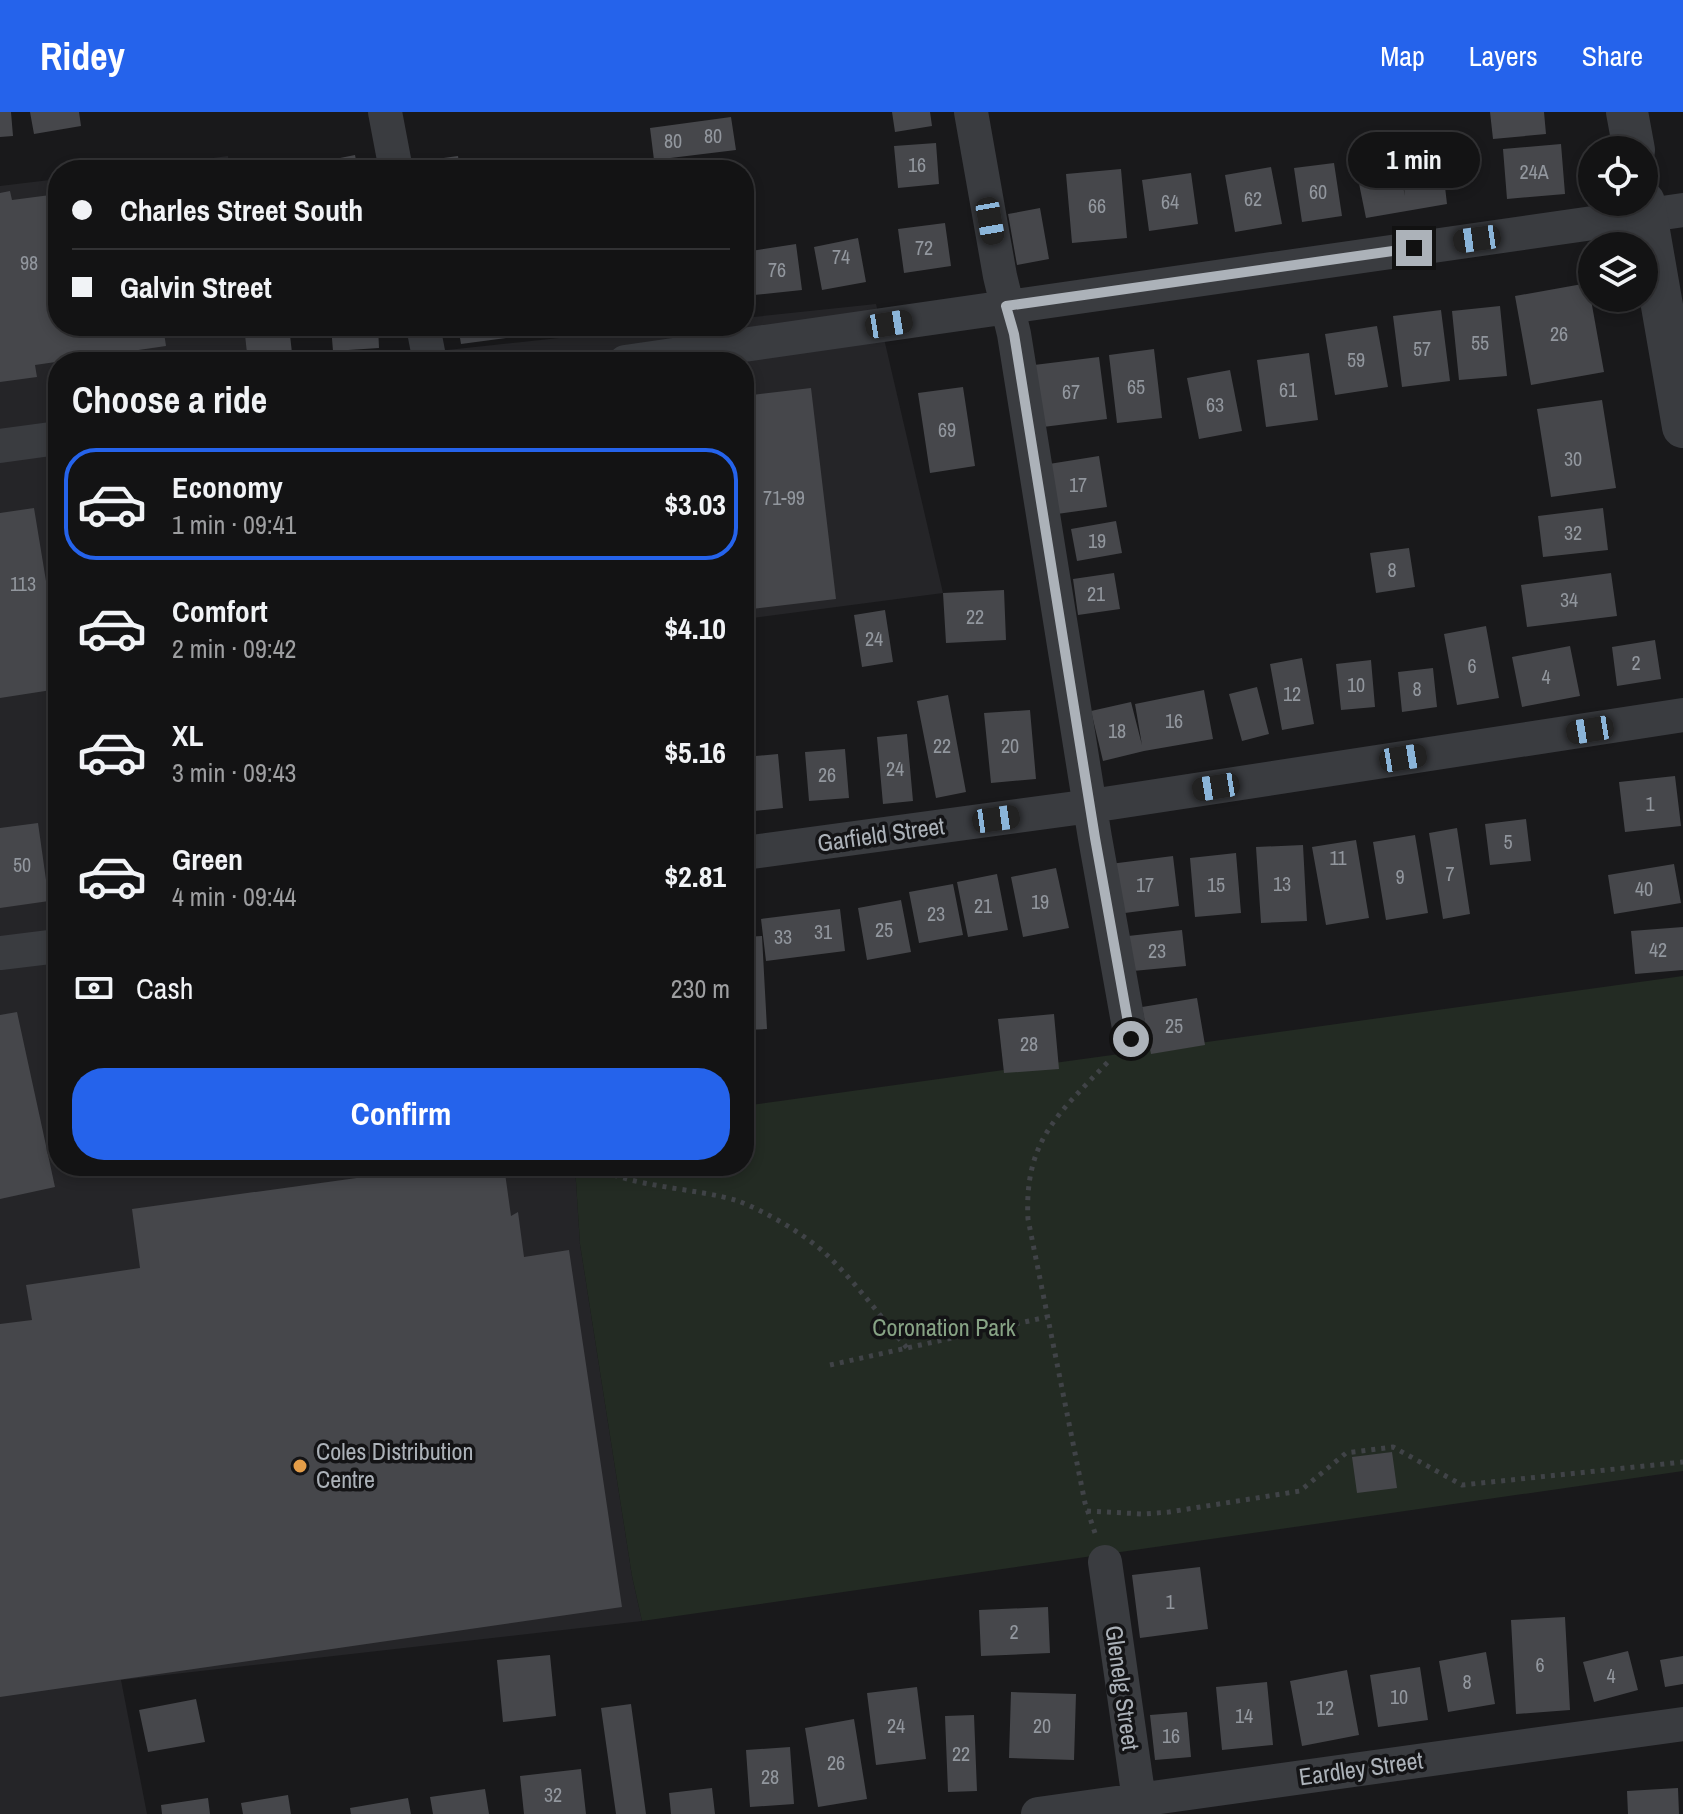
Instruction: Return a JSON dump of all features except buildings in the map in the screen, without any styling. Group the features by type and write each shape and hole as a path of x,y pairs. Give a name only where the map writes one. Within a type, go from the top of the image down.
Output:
{"street":[{"path":"385,112 394,160"},
{"path":"971,112 1006,306 1014,334 1091,806 1121,1047"},
{"path":"1627,112 1631,136"},
{"path":"1658,209 1683,427"},
{"path":"693,352 1611,216"},
{"path":"0,446 48,439"},
{"name":"Garfield Street","path":"754,852 1091,806 1683,715"},
{"path":"0,953 48,947"},
{"name":"Glenelg Street","path":"1105,1562 1140,1807"},
{"name":"Eardley Street","path":"1038,1814 1140,1807 1683,1724"}],"path":[{"path":"1105,1562 1087,1511 1028,1219 1026,1188 1043,1136 1061,1111 1121,1047"},
{"path":"615,1176 739,1202 781,1223 826,1254 907,1348"},
{"path":"830,1365 1048,1317"},
{"path":"1087,1511 1169,1512 1300,1491 1346,1453 1393,1447 1462,1485 1683,1462"}],"shaded area":[{"path":"228,156 228,160 198,160"},
{"name":"Coles Distribution Centre","path":"48,180 48,336 252,336 255,352 48,352 48,1176 576,1176 580,1244 632,1576 642,1621 121,1680 147,1814 0,1814 0,186"},
{"path":"876,304 943,593 754,618 754,352 428,352 577,336 754,336 754,317"}],"green space":[{"name":"Coronation Park","path":"1683,976 1683,1471 642,1621 632,1576 580,1244 576,1176 754,1176 754,1105"}],"place":[{"name":"Coles Distribution Centre","path":"300,1466"}],"route":[{"path":"1131,1039 1095,838 1014,334 1006,306 1414,248"}]}
